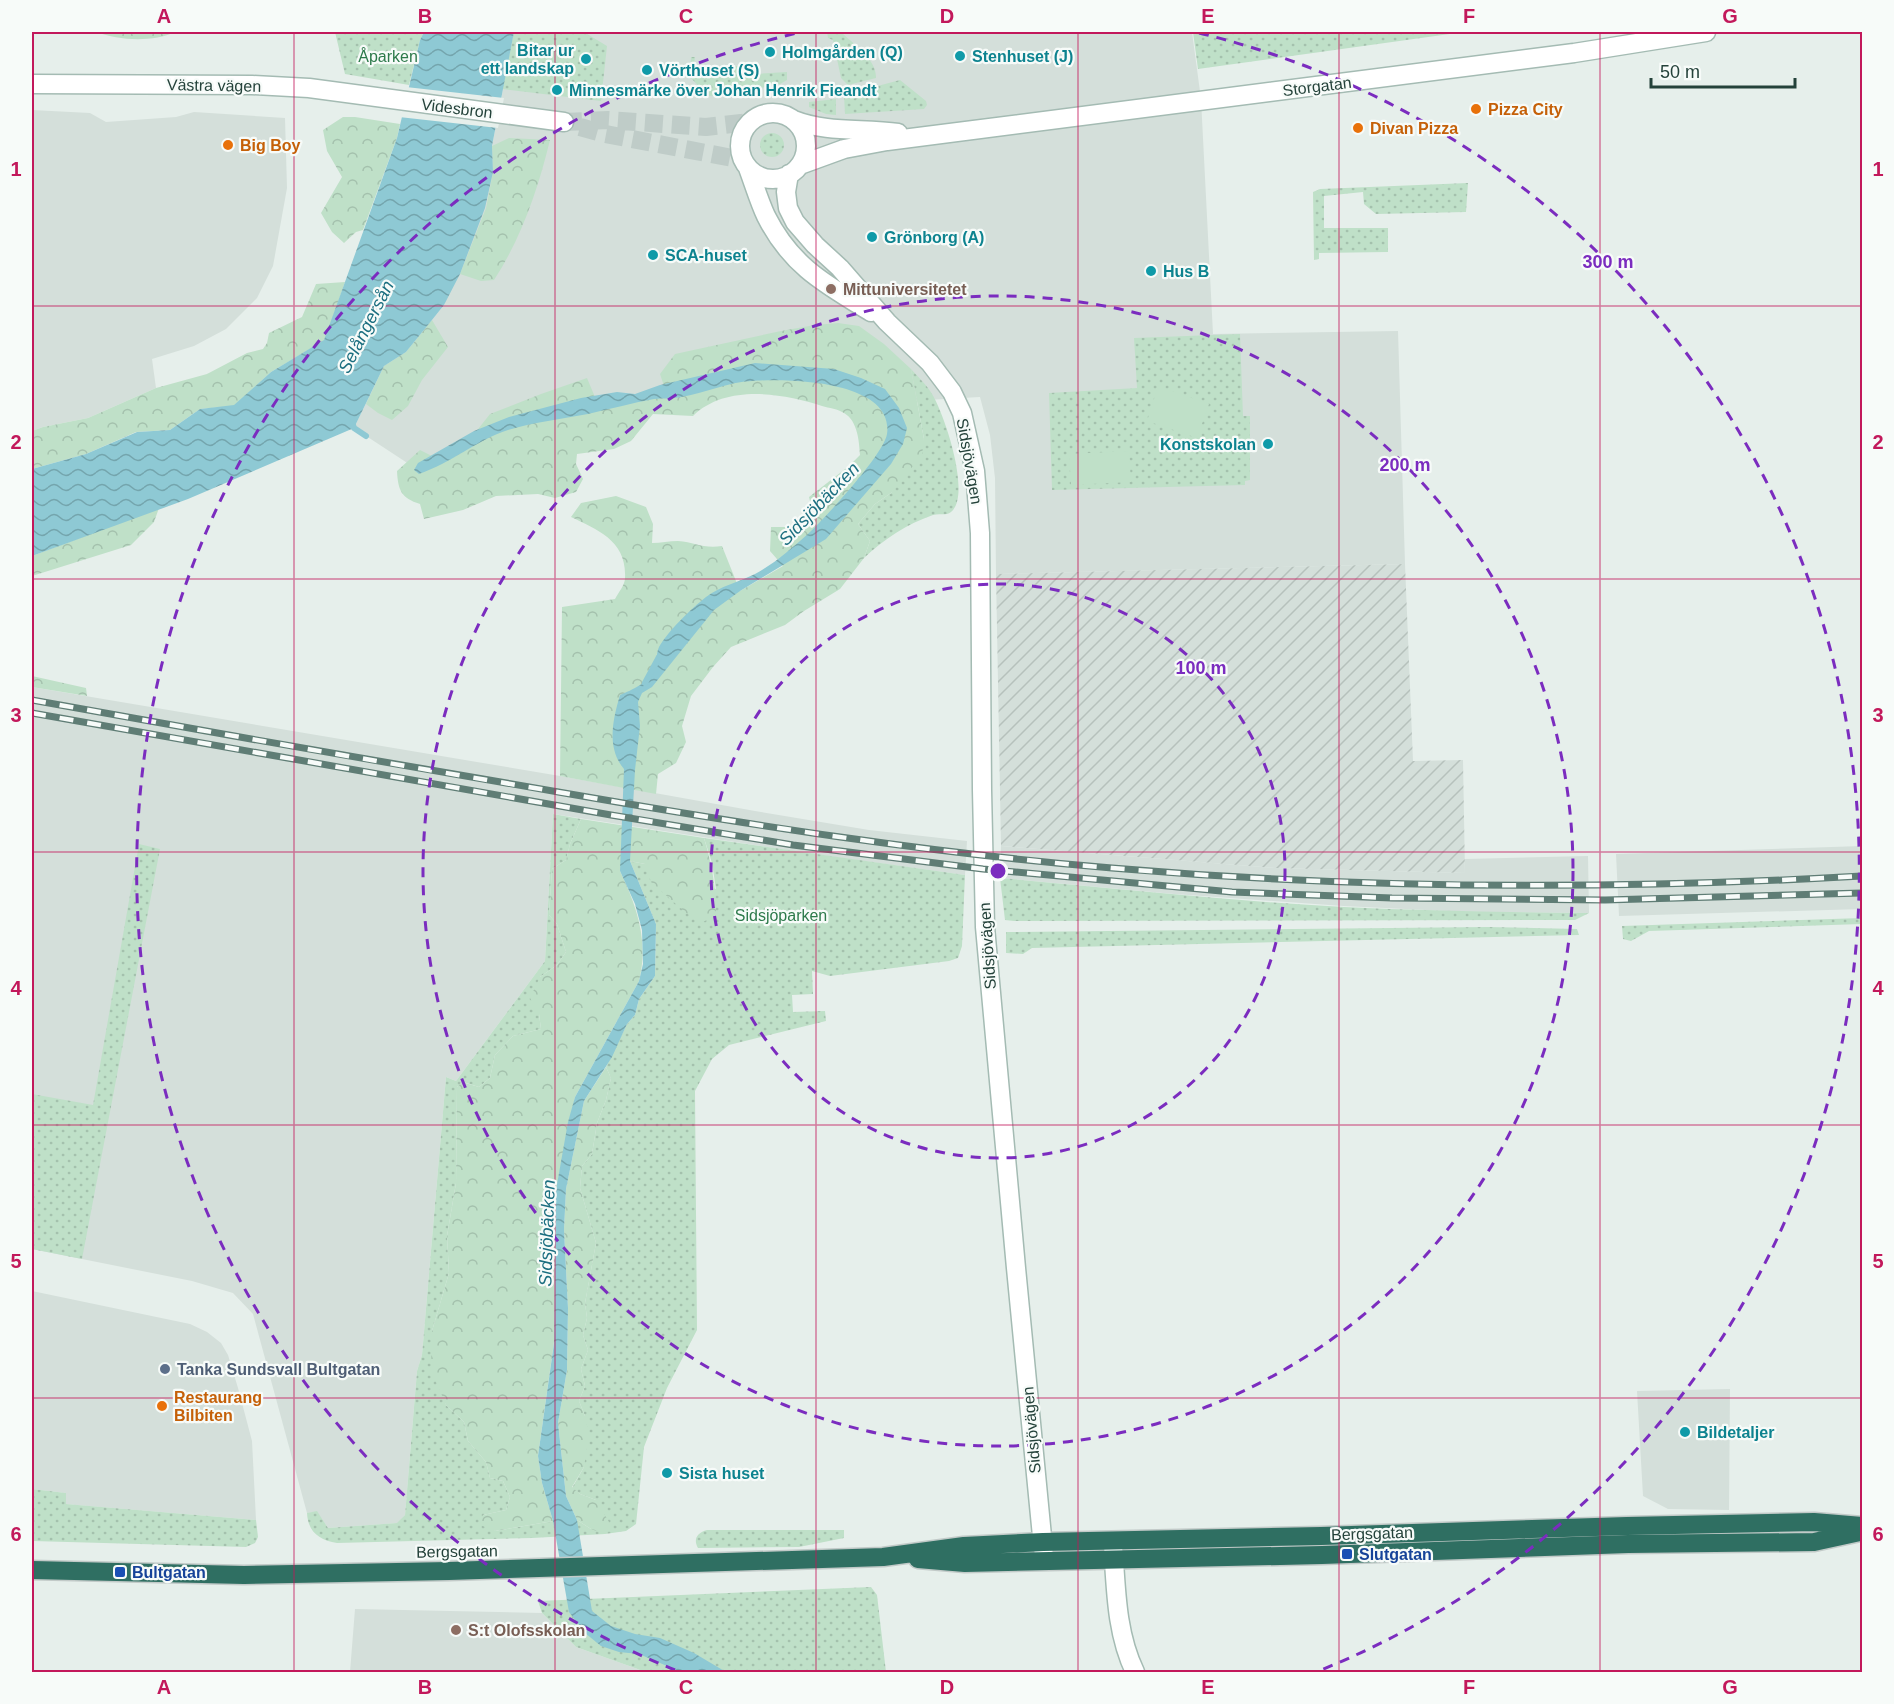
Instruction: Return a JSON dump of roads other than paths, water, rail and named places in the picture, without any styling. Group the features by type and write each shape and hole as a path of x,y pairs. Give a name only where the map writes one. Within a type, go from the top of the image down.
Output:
{"highway":[{"name":"Bergsgatan","path":"883,1557 964,1545 1043,1542 1814,1522 1863,1526"},
{"name":"Bergsgatan","path":"32,1570 289,1574 574,1568 883,1557 965,1563 1114,1560 1628,1544 1814,1542 1863,1532"}],"street":[{"name":"Storgatan","path":"794,170 844,149 887,141 1574,53 1706,32"},
{"name":"Västra vägen","path":"32,84 252,85 309,88 396,100"},
{"name":"Videsbron","path":"396,100 564,122"},
{"path":"771,113 779,113 794,120 801,129 806,143 804,156 794,170 781,178 769,178 759,176 748,168 740,154 740,142 749,122 771,113"},
{"name":"Storgatan","path":"794,120 810,127 824,129 884,131 926,136"},
{"name":"Sidsjövägen","path":"748,168 766,216 787,250 804,268 822,282 887,322"},
{"name":"Sidsjövägen","path":"794,170 786,192 788,208 795,222 840,268 887,322 930,363 952,392 962,413 975,471 980,533 981,790 985,927 1044,1561"},
{"path":"1113,1541 1120,1629 1135,1672"}],"water":[{"name":"Selångersån","path":"424,32 514,32 492,146 493,172 485,208 460,274 444,305 406,352 384,366 354,428 188,499 32,556 32,469 86,454 137,432 170,430 200,409 234,405 271,372 324,340 397,138 420,40"},
{"path":"755,363 834,369 861,378 885,389 899,408 907,428 903,444 891,464 826,539 740,591 714,610 652,687 642,693 638,702 640,726 630,861 656,924 655,976 639,999 635,1015 627,1024 612,1057 584,1101 566,1189 564,1230 568,1308 567,1370 558,1423 566,1496 577,1520 592,1611 611,1626 635,1634 660,1638 694,1653 726,1672 681,1672 639,1654 619,1652 601,1646 585,1633 569,1612 553,1521 542,1483 538,1456 554,1343 556,1190 568,1122 575,1097 639,981 643,964 642,930 635,904 620,871 624,769 615,752 613,723 620,695 645,682 653,674 659,647 687,613 711,593 755,574 776,561 809,533 840,500 876,456 883,443 887,434 885,416 874,403 857,393 835,386 789,380 743,382 690,395 654,399 518,427 497,434 419,474 414,470 418,463 474,431 509,417 581,398 617,392 635,394 660,385"}],"waterway":[{"name":"Sidsjöbäcken","path":"352,422 354,428 366,436"},
{"name":"Sidsjöbäcken","path":"645,683 659,657"}],"tunnel":[{"path":"564,122 608,120 706,127 749,122"},
{"path":"580,127 605,134 743,160"}],"railway":[{"path":"32,700 705,817 840,837 1044,862 1299,880 1487,885 1675,884 1862,876"},
{"path":"32,713 793,845 983,869 1232,892 1392,898 1605,900 1862,893"}],"place":[{"name":"Holmgården (Q)","path":"770,52"},
{"name":"Stenhuset (J)","path":"960,56"},
{"name":"Bitar ur ett landskap","path":"586,59"},
{"name":"Vörthuset (S)","path":"647,70"},
{"name":"Minnesmärke över Johan Henrik Fieandt","path":"557,90"},
{"name":"Pizza City","path":"1476,109"},
{"name":"Divan Pizza","path":"1358,128"},
{"name":"Big Boy","path":"228,145"},
{"name":"Grönborg (A)","path":"872,237"},
{"name":"SCA-huset","path":"653,255"},
{"name":"Hus B","path":"1151,271"},
{"name":"Mittuniversitetet","path":"831,289"},
{"name":"Konstskolan","path":"1268,444"},
{"name":"Tanka Sundsvall Bultgatan","path":"165,1369"},
{"name":"Restaurang Bilbiten","path":"162,1406"},
{"name":"Bildetaljer","path":"1685,1432"},
{"name":"Sista huset","path":"667,1473"},
{"name":"Slutgatan","path":"1347,1554"},
{"name":"Bultgatan","path":"120,1572"},
{"name":"S:t Olofsskolan","path":"456,1630"}],"park label":[{"name":"Åparken","path":"388,56"},
{"name":"Sidsjöparken","path":"781,915"}]}
